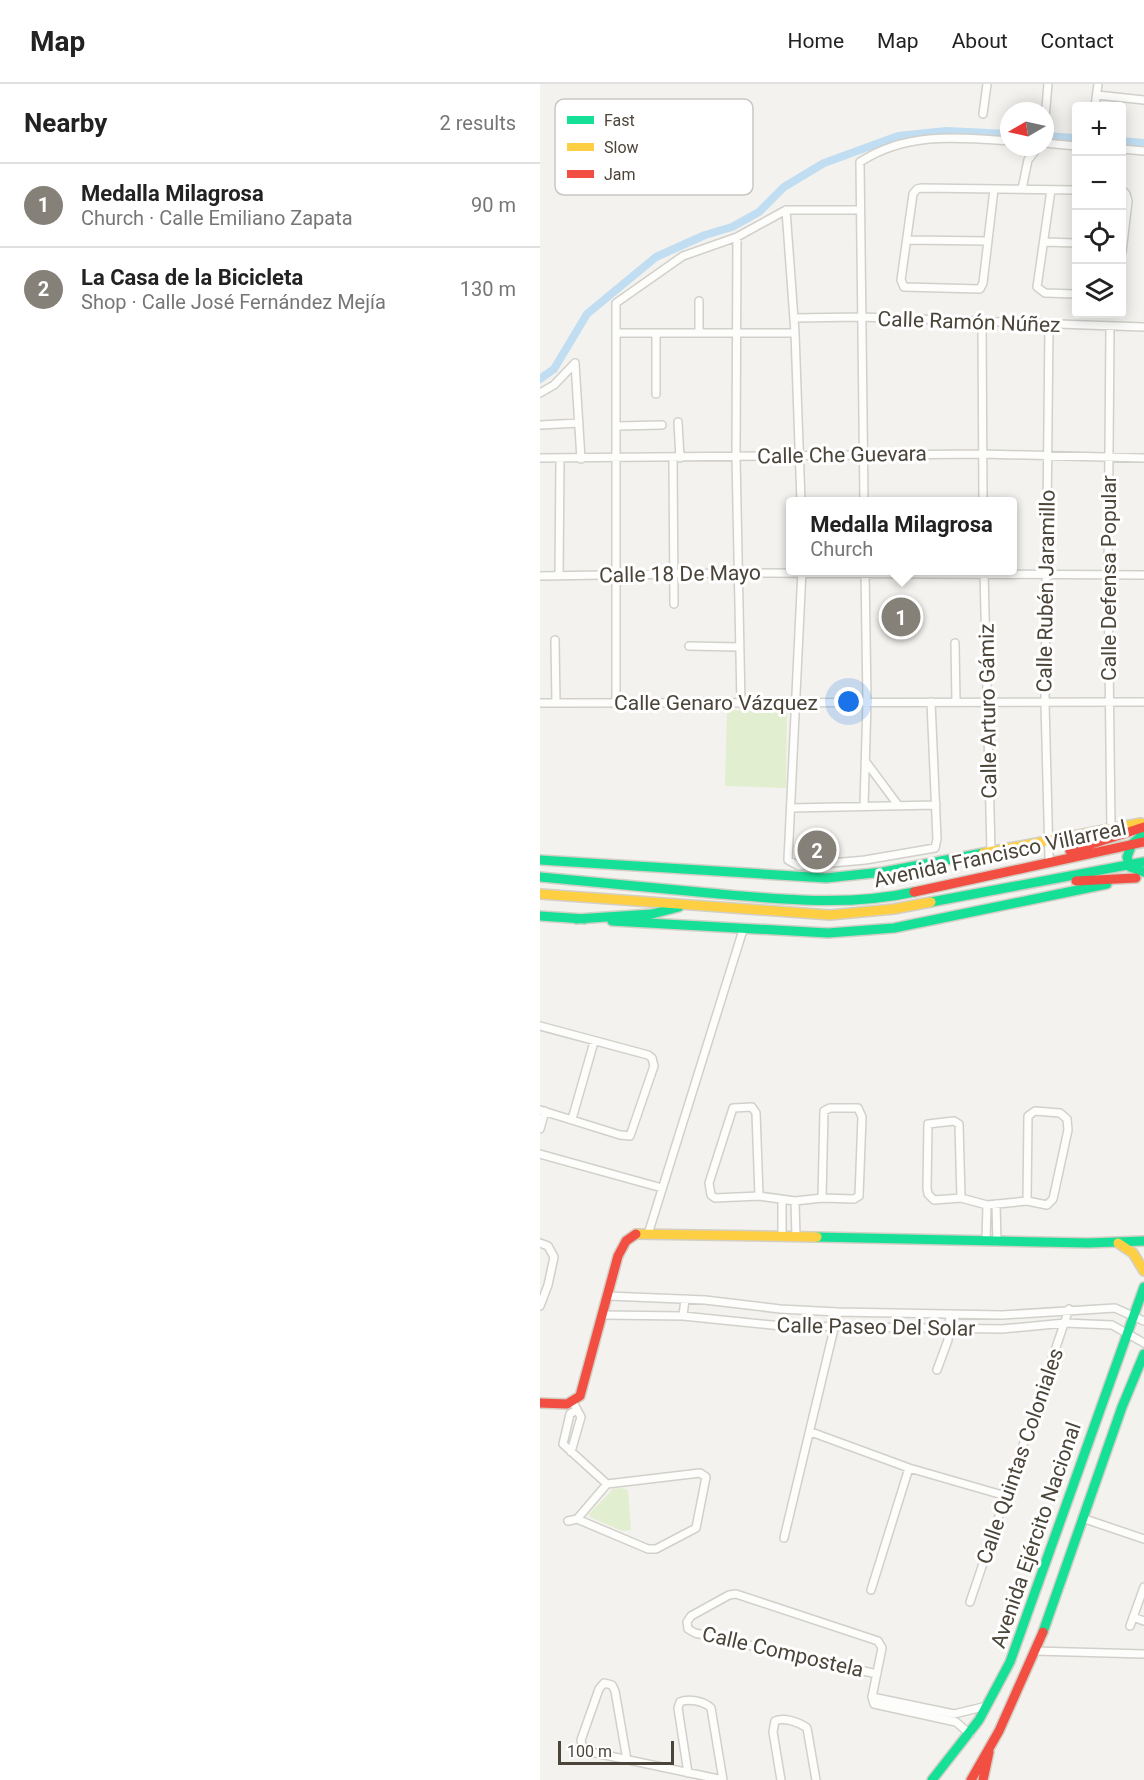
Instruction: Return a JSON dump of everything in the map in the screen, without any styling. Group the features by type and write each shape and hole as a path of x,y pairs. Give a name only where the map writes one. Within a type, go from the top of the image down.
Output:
{"main road":[{"name":"Avenida Francisco Villarreal","path":"540,860 826,878 883,872 1048,840 1144,825"},
{"path":"985,877 1144,825"},
{"path":"1142,875 1127,864 1127,852 1130,845 1144,834"},
{"name":"Avenida Francisco Villarreal","path":"540,877 783,900 826,901 892,897 1144,842"},
{"name":"Avenida Francisco Villarreal","path":"540,894 830,915 894,909 1144,862"},
{"path":"1009,887 1142,875"},
{"path":"540,916 743,930 828,933 894,928 1142,875"},
{"path":"576,919 652,914 688,904"},
{"path":"540,1403 575,1407 582,1392 618,1256 626,1241 637,1233 992,1241 1119,1243 1144,1241"},
{"path":"1119,1243 1133,1253 1144,1271"},
{"name":"Avenida Ejército Nacional","path":"932,1780 970,1734 1010,1662 1126,1332 1144,1287"},
{"name":"Avenida Ejército Nacional","path":"971,1780 990,1752 1016,1702 1112,1430 1144,1354"},
{"path":"983,1780 990,1752"}],"street":[{"path":"983,114 987,84"},
{"path":"1046,102 1048,84"},
{"path":"1096,102 1098,84"},
{"path":"1097,95 1144,100"},
{"path":"864,497 860,162 892,145 920,139 941,136 1000,140"},
{"path":"1054,144 1072,146"},
{"path":"1126,149 1141,150"},
{"path":"1022,189 1028,160 1031,156"},
{"path":"994,189 983,283 976,290 904,287 901,280 913,194 917,189 994,189 1022,189 1072,190"},
{"path":"1051,190 1038,290 1072,293"},
{"path":"1126,194 1128,201 1126,216"},
{"path":"616,702 618,575 616,303 683,256 737,237 786,210 860,210"},
{"path":"786,210 795,333 801,497"},
{"path":"737,237 736,457 741,704"},
{"path":"908,240 988,241"},
{"path":"1044,242 1072,243"},
{"path":"699,301 699,333"},
{"name":"Calle Ramón Núñez","path":"794,318 860,317 1048,326 1144,327"},
{"path":"982,322 983,497"},
{"name":"Calle Rubén Jaramillo","path":"1048,326 1049,455 1045,574 1048,857"},
{"name":"Calle Defensa Popular","path":"1110,327 1108,575 1112,829"},
{"path":"617,333 795,333"},
{"path":"656,333 656,394"},
{"path":"540,393 554,385 575,363 581,459"},
{"path":"674,604 678,422"},
{"path":"540,425 579,423"},
{"path":"617,426 662,425"},
{"name":"Calle Che Guevara","path":"540,458 982,454 1144,458"},
{"path":"560,459 560,576"},
{"name":"Calle 18 De Mayo","path":"540,576 786,572"},
{"name":"Calle 18 De Mayo","path":"1017,574 1144,575"},
{"path":"802,575 788,860 799,866 932,850 937,844 931,702"},
{"path":"864,806 867,702 865,575"},
{"name":"Calle Arturo Gámiz","path":"984,575 991,851"},
{"path":"555,640 556,703"},
{"path":"955,643 956,702"},
{"path":"689,646 739,647"},
{"name":"Calle Genaro Vázquez","path":"540,702 741,704 1144,702"},
{"path":"866,762 898,806"},
{"path":"791,808 936,804"},
{"path":"649,1232 743,930"},
{"path":"540,1026 648,1056 652,1058 654,1066 630,1136 621,1136 542,1111 540,1129"},
{"path":"572,1119 594,1041"},
{"path":"759,1196 756,1113 752,1107 737,1106 729,1115 709,1191 714,1198 759,1196 795,1202 822,1198 854,1199 859,1196 862,1117 858,1108 830,1108 824,1112 822,1198"},
{"path":"961,1198 961,1128 954,1121 931,1122 928,1126 928,1194 934,1200 961,1198 987,1205 1027,1201 1047,1205 1053,1199 1068,1130 1067,1119 1060,1113 1035,1110 1028,1116 1027,1201"},
{"path":"540,1154 662,1188"},
{"path":"782,1201 782,1237"},
{"path":"795,1202 796,1237"},
{"path":"992,1241 996,1204"},
{"path":"987,1205 992,1241"},
{"path":"540,1244 551,1249 554,1259 540,1306"},
{"name":"Calle Paseo Del Solar","path":"608,1296 685,1299 838,1312 1002,1315 1069,1309 1115,1308 1144,1321"},
{"path":"684,1316 685,1299"},
{"name":"Calle Quintas Coloniales","path":"970,1602 1069,1309"},
{"path":"784,1538 838,1312"},
{"path":"937,1370 950,1327 950,1314"},
{"name":"Calle Paseo Del Solar","path":"603,1315 684,1316 782,1326 1002,1329 1065,1323 1112,1325 1144,1343"},
{"path":"575,1407 580,1417 571,1452 607,1484"},
{"path":"811,1432 909,1468 1006,1496"},
{"path":"871,1590 909,1468"},
{"path":"568,1521 577,1519 648,1549 656,1549 696,1528 706,1481 704,1474 607,1484 577,1519"},
{"path":"1082,1518 1144,1539"},
{"path":"1130,1626 1144,1587"},
{"name":"Calle Compostela","path":"877,1674 695,1633 688,1629 687,1622 691,1616 729,1595 739,1594 880,1642 882,1648 877,1674 872,1697 874,1704 919,1711"},
{"path":"1133,1617 1144,1621"},
{"path":"1035,1652 1144,1654"},
{"path":"627,1760 614,1688 606,1683 602,1684 581,1740 581,1747 586,1751 627,1760 688,1773 723,1780 709,1705 686,1700 680,1702 678,1713 688,1773"},
{"path":"919,1711 958,1714 988,1705"},
{"path":"919,1711 956,1722 970,1734"},
{"path":"781,1780 773,1732 775,1721 781,1719 800,1723 807,1728 816,1780"}],"green space":[{"path":"727,710 787,712 786,788 725,786"},
{"path":"613,1489 628,1490 631,1530 622,1531 590,1517 589,1514"}],"waterway":[{"path":"540,379 554,369 587,314 656,257 705,235 732,227 759,212 784,187 824,163 898,136 946,131 1000,134"},
{"path":"1054,137 1072,138"},
{"path":"1126,141 1144,143"}],"traffic: fast":[{"path":"1144,834 1132,844 1127,857 1130,867 1144,872"},
{"path":"540,860 826,878 883,872 983,853"},
{"path":"931,902 1144,862"},
{"path":"540,877 786,899 863,899 914,892"},
{"path":"612,921 828,933 894,928 1107,884"},
{"path":"576,919 652,914 679,907"},
{"path":"540,916 585,919"},
{"path":"817,1237 1088,1243 1144,1241"},
{"path":"932,1780 979,1720 1010,1662 1144,1287"},
{"path":"1043,1632 1122,1407 1144,1354"}],"traffic: slow":[{"path":"983,853 1141,823"},
{"path":"540,894 830,915 894,909 931,902"},
{"path":"636,1234 817,1237"},
{"path":"1118,1243 1133,1253 1144,1271"}],"traffic: jam":[{"path":"1070,851 1144,827"},
{"path":"914,892 1144,842"},
{"path":"1076,881 1136,878"},
{"path":"540,1403 567,1404 580,1396 618,1256 626,1241 636,1234"},
{"path":"971,1780 999,1731 1043,1632"},
{"path":"983,1780 989,1752"}],"place":[{"name":"Medalla Milagrosa","path":"901,617"},
{"name":"La Casa de la Bicicleta","path":"817,850"}]}
